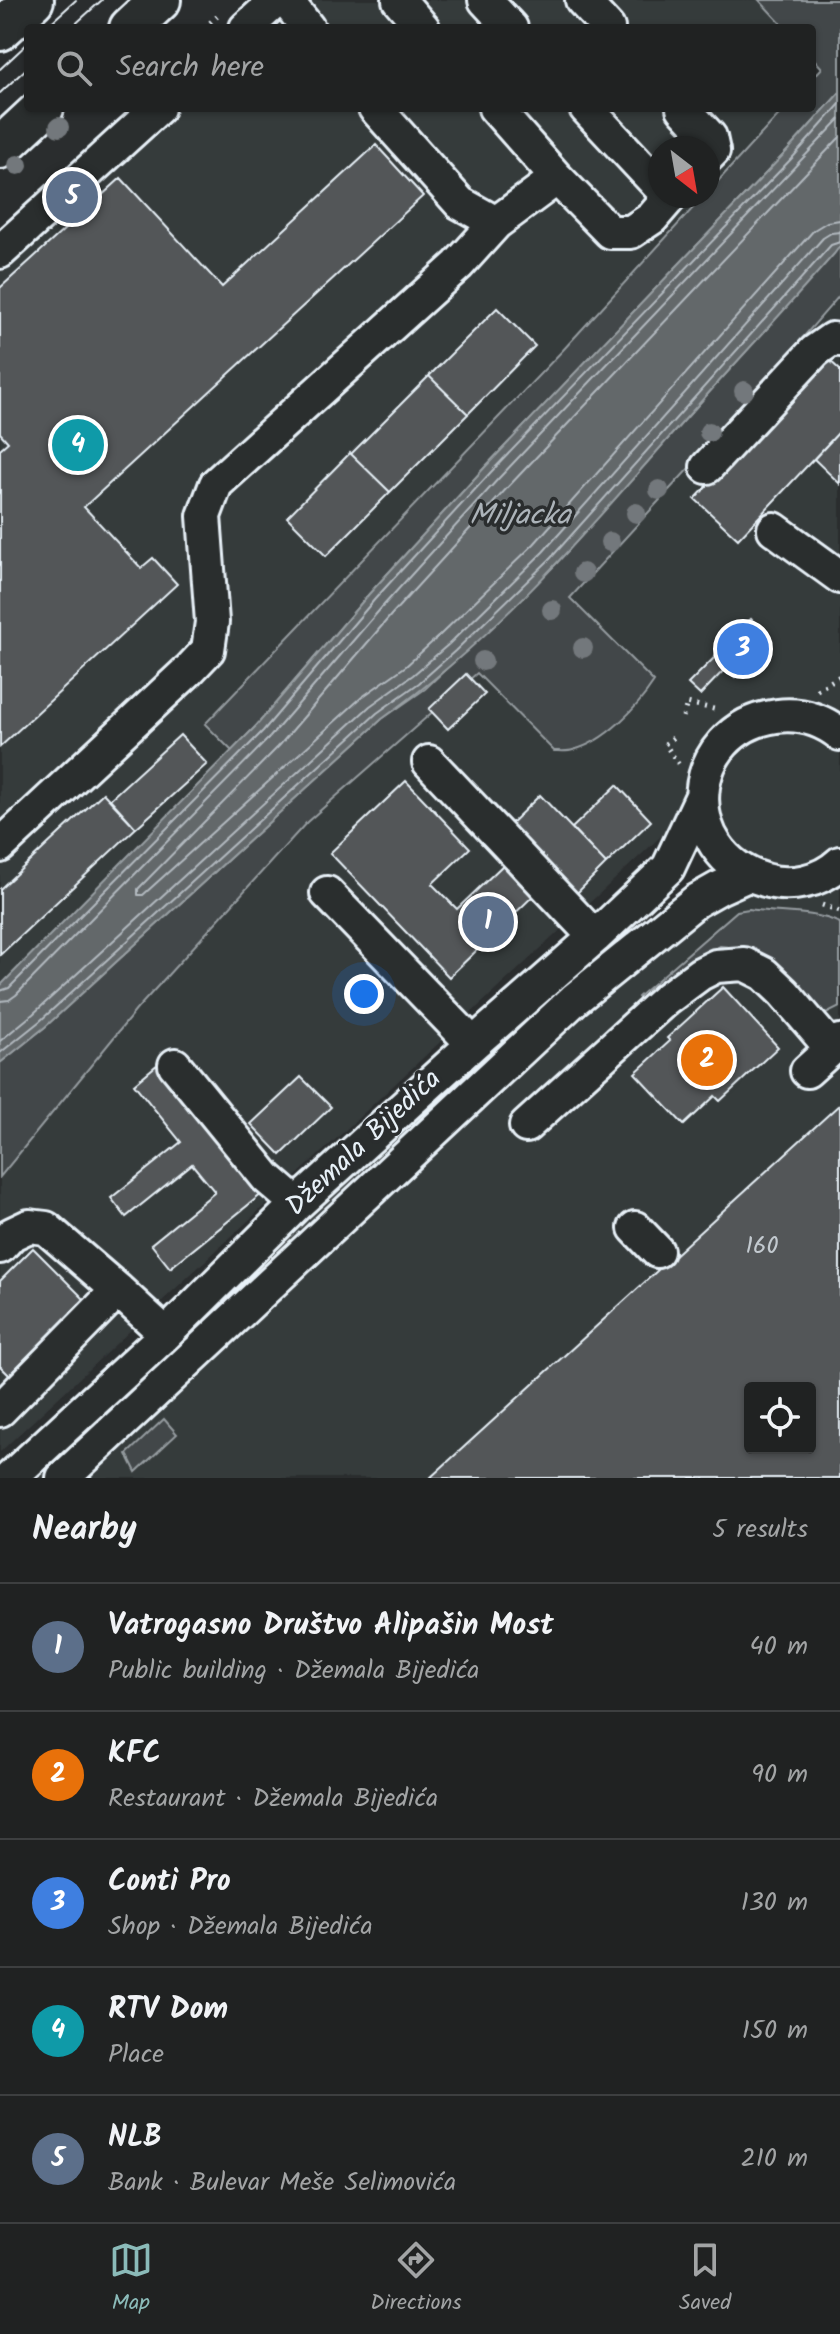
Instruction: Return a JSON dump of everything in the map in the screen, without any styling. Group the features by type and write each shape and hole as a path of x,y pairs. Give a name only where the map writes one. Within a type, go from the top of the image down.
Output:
{"main road":[{"path":"0,30 33,0"},
{"path":"134,24 160,0"},
{"path":"0,148 39,112"}],"street":[{"path":"250,24 277,0"},
{"path":"286,0 305,24"},
{"path":"399,0 420,24"},
{"path":"485,0 507,24"},
{"path":"582,0 604,24"},
{"path":"0,252 154,112"},
{"path":"379,112 460,203 496,223"},
{"path":"499,112 610,232 631,232 652,218 659,208"},
{"path":"590,112 648,173"},
{"path":"687,112 709,136"},
{"path":"0,846 208,650 212,622 204,516 216,484 458,265 496,223 557,178"},
{"path":"707,467 815,351 832,339 840,340"},
{"path":"774,529 840,577"},
{"name":"Džemala Bijedića","path":"10,1478 166,1334 297,1204 668,868 701,798 709,765 718,748 738,730 762,718 788,715 831,719"},
{"path":"429,762 595,937"},
{"path":"701,798 702,814 714,843 723,856 748,875 770,882 792,883 831,877"},
{"name":"Džemala Bijedića","path":"63,1478 96,1467 575,999 696,901 748,875"},
{"path":"327,893 473,1044"},
{"path":"526,1126 665,1000 716,966 744,964 764,974 784,993 826,1054"},
{"path":"175,1065 267,1178 297,1204"},
{"path":"0,1247 12,1234 29,1226 46,1228 166,1334"},
{"path":"38,1450 0,1411 118,1290"}],"shaded area":[{"path":"254,0 759,0 781,24 227,24"},
{"path":"759,0 840,0 840,92 486,466 232,751 205,724 563,350 693,208 720,208 720,179 781,112 816,112 816,75 822,68 816,61 816,24 781,24"},
{"path":"130,112 781,112 720,179 720,136 648,136 648,208 693,208 563,350 205,723 232,751 0,986 0,229"},
{"path":"840,246 840,295 691,466 570,598 654,682 639,702 597,740 569,751 554,751 477,673 307,822 137,1009 0,1177 0,1063 45,1027 382,719 425,689 556,564"},
{"path":"840,266 840,1478 19,1478 551,972 747,875 701,799 0,1452 0,1177 137,1009 307,822 515,640"},
{"path":"749,909 806,914 840,923 840,1007 826,1014 814,1011 746,949 720,946 703,956 646,1006 638,997 737,911"},
{"path":"164,1419 177,1434 136,1472 127,1454"}],"water":[{"name":"Miljacka","path":"840,92 840,246 834,254 581,537 506,615 425,687 382,719 45,1027 0,1063 0,986 257,725 369,594 486,466"}],"building":[{"path":"376,145 423,196 84,507 141,568 153,558 177,584 0,747 0,449 8,442 0,433 0,288 121,178 222,287"},
{"path":"497,308 535,346 468,414 429,376"},
{"path":"827,358 840,370 840,431 738,539 695,499"},
{"path":"429,376 468,414 390,492 351,454"},
{"path":"840,431 840,484 814,459"},
{"path":"350,453 390,492 326,556 287,517"},
{"path":"751,619 772,640 735,677 715,657"},
{"path":"715,657 726,668 700,695 688,684"},
{"path":"466,674 485,694 448,729 429,709"},
{"path":"180,735 207,764 136,828 110,799"},
{"path":"406,781 470,848 432,884 457,909 503,865 533,896 449,977 330,853"},
{"path":"617,785 651,821 606,864 572,828"},
{"path":"103,793 136,828 0,955 0,889"},
{"path":"540,795 606,864 571,899 504,830"},
{"path":"723,987 778,1047 720,1101 715,1096 684,1125 635,1073 670,1041 667,1038"},
{"path":"158,1064 263,1193 170,1268 151,1244 215,1192 192,1164 126,1217 111,1198 181,1142 134,1084"},
{"path":"301,1077 331,1107 281,1155 251,1124"},
{"path":"840,1104 840,1478 430,1478"},
{"path":"33,1248 85,1300 9,1375 0,1366 0,1281"}],"tram line":[{"path":"49,24 76,0"},
{"path":"75,24 102,0"},
{"path":"0,69 24,47"},
{"path":"0,93 24,71"}],"place":[{"name":"NLB","path":"72,197"},
{"name":"RTV Dom","path":"78,445"},
{"name":"Conti Pro","path":"743,649"},
{"name":"Vatrogasno Društvo Alipašin Most","path":"488,922"},
{"name":"KFC","path":"707,1060"}]}
